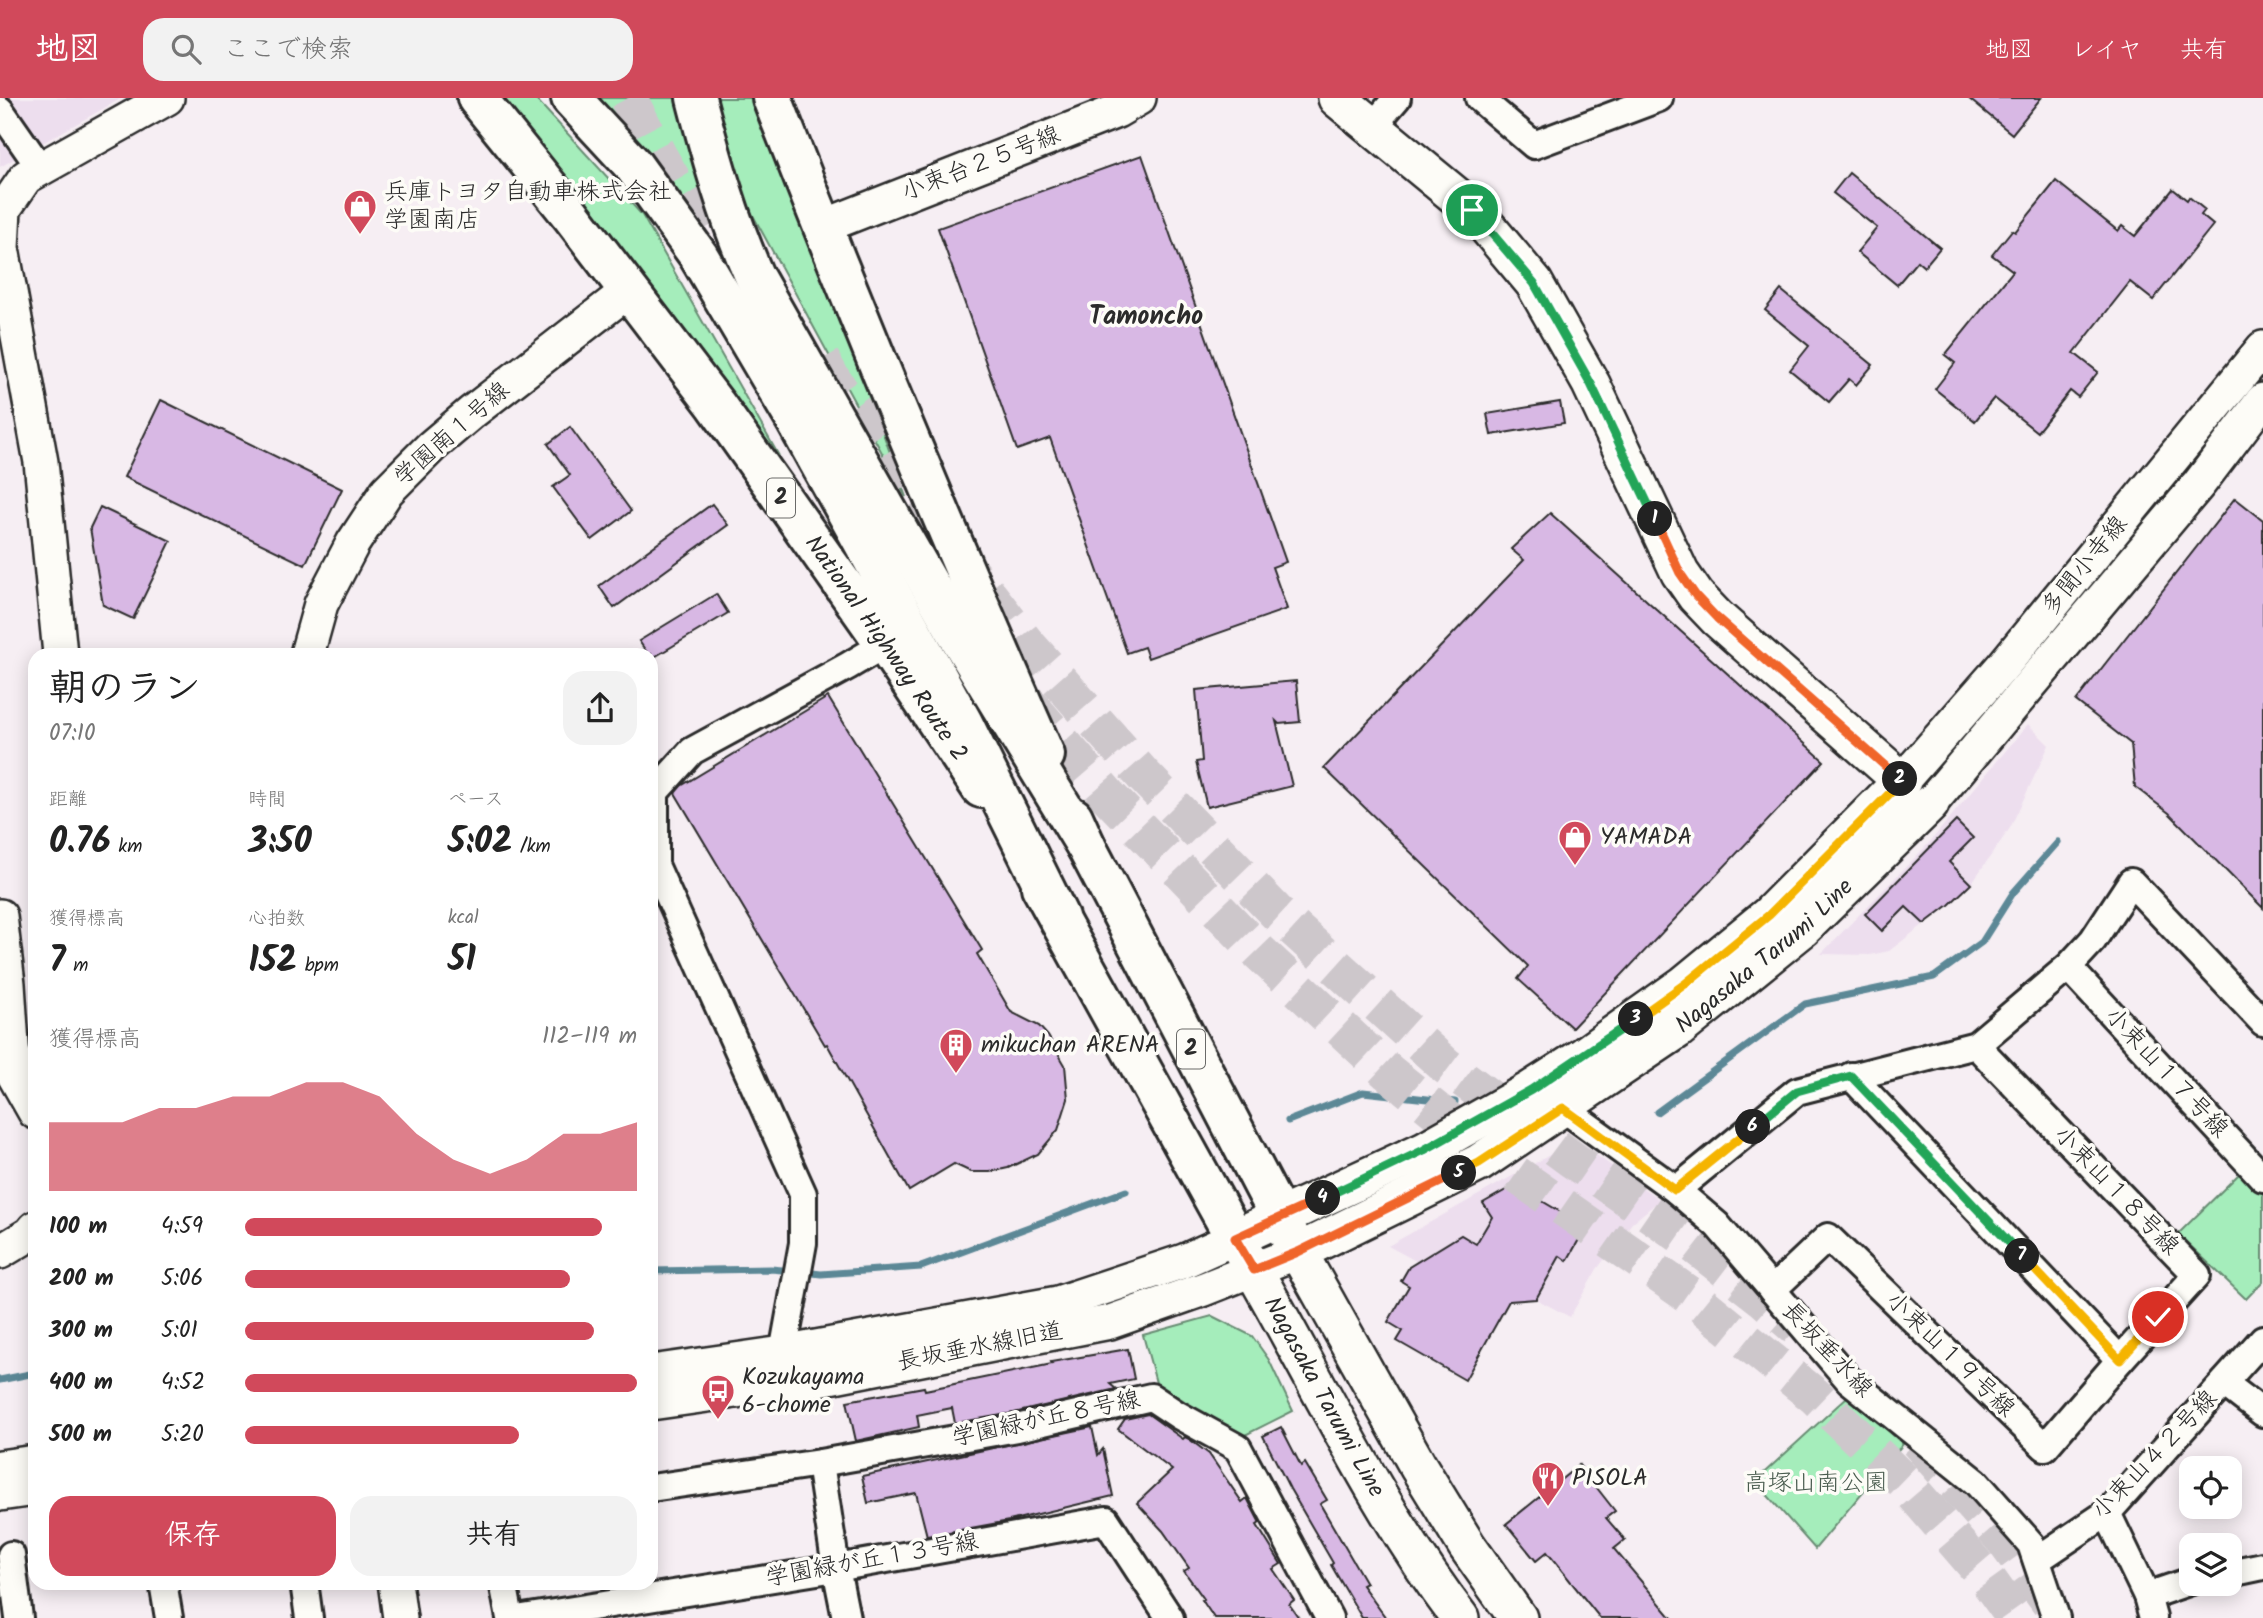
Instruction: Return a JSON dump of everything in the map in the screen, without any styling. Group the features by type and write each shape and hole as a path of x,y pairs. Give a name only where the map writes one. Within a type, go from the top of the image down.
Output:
{"highway":[{"name":"National Highway Route 2","path":"477,98 571,215 716,405 885,644 976,780 1059,917 1235,1238"},
{"path":"571,98 633,165 698,255 796,421 963,723 1059,917"},
{"path":"696,98 728,212 755,278 966,649 1086,846"},
{"name":"2","path":"772,98 963,571 1086,846 1298,1252"}],"main road":[{"path":"1338,98 1472,210 1534,283 1591,384 1680,573 1696,596 1717,618 1902,781"},
{"name":"Nagasaka Tarumi Line","path":"1460,1618 1429,1577 1378,1493 1235,1238 1424,1150 1531,1090 1581,1058 1685,984 1769,915 1902,781"},
{"name":"Nagasaka Tarumi Line","path":"1518,1618 1467,1546 1418,1466 1298,1252 1479,1163 1677,1030 1803,928 1930,804"}],"street":[{"name":"小束台２５号線","path":"822,227 1117,111 1139,98"},
{"path":"1372,127 1397,98"},
{"path":"1479,98 1534,145 1659,98"},
{"path":"59,648 41,462 2,248 4,209 26,177 146,103"},
{"path":"0,110 41,169"},
{"name":"学園南１号線","path":"308,648 321,604 353,543 387,491 432,446 471,413 628,291"},
{"name":"多聞小寺線","path":"1902,781 2002,667 2263,348"},
{"name":"多聞小寺線","path":"1930,804 2199,484 2252,437 2263,400"},
{"path":"2216,407 2252,437"},
{"path":"658,787 692,751 885,644"},
{"path":"658,871 803,1194 803,1243 783,1353"},
{"path":"1675,1190 1797,1091 1976,1045 2068,967 2094,940 2131,882 2263,1022"},
{"path":"0,916 14,1075 28,1100"},
{"name":"小束山１７号線","path":"2068,967 2263,1178"},
{"path":"10,1031 28,1016"},
{"name":"小束山１８号線","path":"1976,1045 2197,1275 2120,1360"},
{"path":"1851,1076 2120,1360"},
{"name":"長坂垂水線","path":"1563,1108 1675,1190 1717,1225 1849,1380 1976,1482 2031,1544 2056,1618"},
{"path":"0,1252 28,1235"},
{"name":"小束山１９号線","path":"1772,1290 1828,1237 2045,1447 2120,1360"},
{"name":"長坂垂水線旧道","path":"658,1371 783,1353 1058,1303 1184,1261 1235,1238"},
{"name":"長坂垂水線旧道","path":"658,1402 819,1379 1110,1322 1298,1252"},
{"name":"小束山４２号線","path":"2036,1560 2107,1513 2263,1339"},
{"path":"2224,1383 2263,1413"},
{"name":"学園緑が丘８号線","path":"658,1487 820,1464 1017,1428 1151,1396 1178,1415 1238,1448 1329,1618"},
{"path":"0,1467 28,1463"},
{"path":"820,1464 846,1618"},
{"path":"0,1494 28,1490"},
{"path":"2107,1513 2150,1607 2179,1589"},
{"name":"学園緑が丘１３号線","path":"523,1618 1106,1520 1170,1618"},
{"path":"15,1554 19,1618"},
{"path":"2242,1570 2263,1566"},
{"path":"164,1590 169,1618"},
{"path":"305,1590 309,1618"},
{"path":"396,1590 400,1618"},
{"path":"505,1590 510,1618"}],"shaded area":[{"path":"0,98 122,98 0,167"},
{"path":"2028,724 2049,745 2010,828 1971,884 1949,905 1889,951 1870,955 1821,954 1929,843"},
{"path":"1582,1145 1660,1200 1632,1223 1597,1269 1570,1317 1536,1299 1517,1300 1444,1276 1388,1246 1562,1148"}],"green space":[{"path":"499,98 535,98 642,215 779,456"},
{"path":"585,98 682,98 712,209 692,222"},
{"path":"713,98 762,98 906,497 736,184"},
{"path":"2240,1173 2263,1194 2263,1281 2246,1299 2178,1234"},
{"path":"1212,1316 1252,1336 1269,1360 1293,1411 1239,1438 1158,1390 1143,1335"},
{"name":"高塚山南公園","path":"1849,1395 1903,1444 1815,1549 1755,1481"}],"building":[{"path":"1968,98 2041,98 2012,134"},
{"path":"1142,155 1286,562 1272,567 1287,609 1148,658 1144,647 1127,653 1050,438 1017,450 938,228"},
{"path":"1849,173 1940,248 1924,267 1917,261 1897,285 1857,252 1877,228 1833,193"},
{"path":"2056,181 2118,231 2122,226 2135,236 2173,189 2205,210 2201,215 2213,225 2153,300 2130,282 2074,353 2098,372 2078,397 2070,391 2037,432 1994,398 1975,421 1935,389 1955,363 1945,355 2013,271 1992,255 2012,230 2015,232"},
{"path":"1781,290 1873,365 1856,385 1849,379 1829,402 1790,370 1809,346 1765,310"},
{"path":"161,400 342,489 305,565 124,477"},
{"path":"1560,402 1564,423 1491,435 1487,414"},
{"path":"570,427 631,511 592,540 553,487 570,475 548,444"},
{"path":"2235,498 2263,520 2263,908 2169,813 2135,787 2131,744 2076,701"},
{"path":"712,504 728,525 614,608 599,586"},
{"path":"100,507 171,541 133,619 103,605 90,528"},
{"name":"YAMADA","path":"1550,513 1824,761 1572,1028 1518,979 1528,966 1324,768 1524,560 1511,549"},
{"path":"716,594 728,613 658,655 658,648 644,648 639,641"},
{"path":"1296,681 1300,722 1279,724 1276,721 1292,786 1207,807 1196,762 1202,761 1196,690"},
{"path":"828,697 982,950 977,954 1011,1012 1039,1026 1065,1065 1068,1099 1058,1130 1038,1154 1008,1168 971,1172 954,1164 909,1191 827,1044 825,1045 675,793 681,786"},
{"path":"1956,821 1973,838 1949,862 1971,884 1924,924 1906,907 1882,931 1865,914"},
{"path":"1515,1185 1586,1227 1567,1261 1560,1256 1536,1299 1509,1301 1465,1380 1397,1341 1403,1331 1388,1322 1409,1286 1401,1281 1409,1267 1461,1235 1476,1244 1492,1217 1483,1203"},
{"path":"1128,1349 1134,1379 1110,1384 1116,1389 1014,1413 955,1423 952,1408 917,1415 919,1427 856,1441 847,1401 924,1387 925,1390 1052,1364 1051,1362"},
{"path":"1148,1414 1209,1454 1242,1502 1247,1498 1260,1523 1257,1525 1281,1564 1273,1569 1294,1600 1289,1604 1299,1618 1214,1618 1184,1571 1189,1568 1163,1531 1137,1503 1172,1470 1118,1429 1125,1419"},
{"path":"1092,1427 1098,1455 1103,1449 1113,1496 1009,1521 927,1536 916,1493 868,1503 862,1476"},
{"path":"1281,1427 1301,1466 1305,1463 1327,1500 1320,1504 1366,1583 1362,1585 1386,1618 1362,1618 1331,1565 1333,1563 1263,1436"},
{"path":"1579,1465 1615,1511 1606,1518 1625,1540 1614,1549 1672,1618 1600,1618 1547,1552 1536,1561 1506,1524"}],"waterway":[{"path":"1657,1112 1805,1004 1934,977 1982,942 2013,893 2058,842"},
{"path":"1288,1121 1363,1092 1455,1102"},
{"path":"804,1272 821,1274 921,1267 1126,1191"},
{"path":"658,1271 793,1271"},
{"path":"0,1380 28,1374"}],"tunnel":[{"path":"628,98 660,159 720,261"},
{"path":"821,360 922,510 1024,641 1143,775 1278,914 1446,1066 1573,1160 1684,1237 1797,1328"},
{"path":"1025,700 1109,797 1259,952 1388,1072 1507,1168 1696,1300 1816,1397 1905,1483 1985,1576 2015,1618"},
{"path":"1918,1441 2006,1542 2056,1611"}],"place":[{"name":"兵庫トヨタ自動車株式会社 学園南店","path":"360,236"},
{"name":"YAMADA","path":"1575,867"},
{"name":"mikuchan ARENA","path":"956,1075"},
{"name":"Kozukayama 6-chome","path":"718,1421"},
{"name":"PISOLA","path":"1548,1508"}],"district":[{"name":"Tamoncho","path":"1146,317"}],"route":[{"path":"1472,210 1534,283 1591,384 1680,573 1696,596 1717,618 1902,781 1769,915 1685,984 1581,1058 1531,1090 1424,1150 1235,1238 1254,1270 1298,1252 1479,1163 1563,1108 1675,1190 1797,1091 1851,1076 2120,1360 2158,1317"}]}
